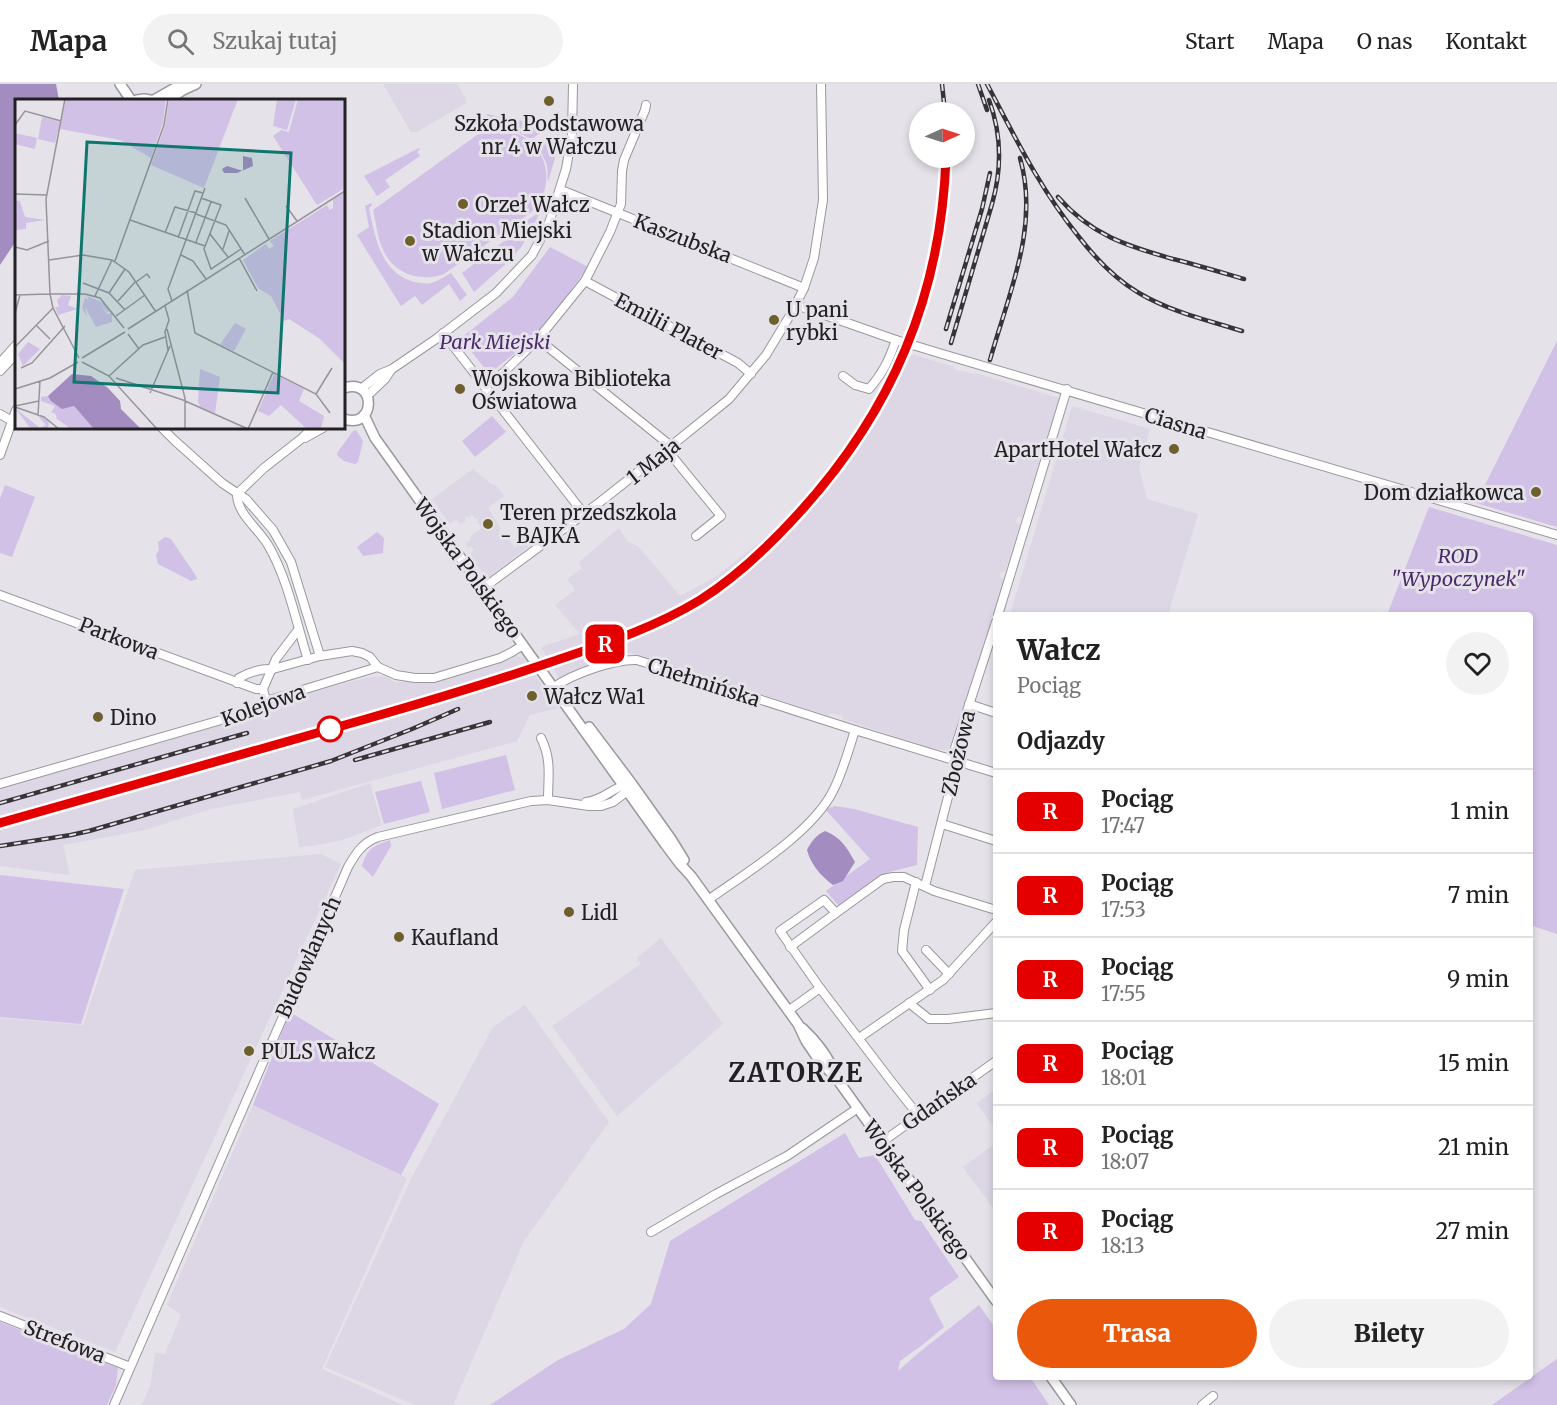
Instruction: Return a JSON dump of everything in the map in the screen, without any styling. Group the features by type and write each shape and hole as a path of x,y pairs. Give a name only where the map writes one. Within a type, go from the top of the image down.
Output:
{"main road":[{"path":"120,84 130,99"},
{"path":"154,99 182,84"},
{"path":"170,99 196,84"},
{"path":"345,386 356,386 364,392 369,402 368,409 360,418 351,421 345,419"},
{"name":"Wojska Polskiego","path":"360,418 610,765 671,839 689,873 798,1024 819,1060 837,1078 993,1295"},
{"name":"Wojska Polskiego","path":"562,697 601,742 628,787"},
{"path":"1053,1380 1071,1405"}],"street":[{"path":"364,392 385,379 392,369 496,293 532,255 549,223 561,190 572,136 573,84"},
{"path":"804,288 814,258 823,200 821,84"},
{"path":"485,386 503,373 538,339 585,281 618,213 621,204 624,160 646,105"},
{"name":"Kaszubska","path":"561,190 804,288"},
{"name":"Emilii Plater","path":"585,281 738,363 751,374"},
{"name":"1 Maja","path":"482,590 584,514 729,399 766,355 786,324 804,288"},
{"name":"Ciasna","path":"796,305 896,340 1557,535"},
{"path":"443,333 584,514"},
{"path":"538,339 669,448 721,516 696,536"},
{"path":"843,376 855,385 869,389 882,373 896,340"},
{"path":"0,363 15,346"},
{"path":"0,371 15,355"},
{"path":"999,612 1067,389"},
{"path":"0,455 15,413"},
{"path":"0,414 12,421"},
{"path":"163,429 214,476 246,499 263,517 282,544 299,584 320,656"},
{"path":"237,494 269,463 311,429"},
{"path":"301,439 321,429"},
{"path":"237,494 239,508 267,543 279,567 308,660"},
{"path":"279,567 291,562"},
{"name":"Parkowa","path":"0,595 237,683 263,689"},
{"path":"266,701 263,689 276,659 298,630"},
{"name":"Zbożowa","path":"925,886 956,766 954,750 993,631"},
{"path":"237,683 239,678 249,673 352,651 370,657 378,667 396,675 435,678 500,658 523,645"},
{"name":"Chełmińska","path":"554,687 567,679 615,662 637,660 993,772"},
{"name":"Kolejowa","path":"0,784 259,709 266,701 378,667"},
{"path":"969,704 993,712"},
{"path":"708,900 807,825 833,792 855,730"},
{"path":"541,738 547,750 549,764 548,800"},
{"path":"610,765 613,780 610,792"},
{"name":"Budowlanych","path":"576,803 598,800 610,792 628,787"},
{"name":"Budowlanych","path":"114,1405 348,867 359,849 378,837 531,801 548,800 602,806 613,802 628,787"},
{"path":"942,824 993,840"},
{"path":"790,947 883,879 893,877 904,877 934,891 993,909"},
{"path":"916,882 904,930 902,951 930,990"},
{"path":"836,913 824,900 780,931 820,988 918,1115"},
{"path":"859,1038 930,990 949,974 993,925"},
{"path":"926,950 949,974"},
{"path":"788,1011 820,988"},
{"path":"909,1003 928,1019 993,1013"},
{"name":"Gdańska","path":"882,1142 993,1063"},
{"path":"651,1232 787,1156 858,1108"},
{"name":"Strefowa","path":"0,1316 130,1367"},
{"path":"1202,1405 1213,1396"}],"shaded area":[{"path":"0,84 56,84 59,99 15,99 15,242 0,265"},
{"path":"383,84 457,84 466,103 417,132 411,132"},
{"path":"900,351 908,354 904,365 913,354 954,367 954,369 1059,398 1022,517 1017,517 1016,522 1020,524 1005,571 999,576 1003,579 1002,586 948,749 932,748 842,719 842,716 824,714 632,652 559,678 541,647 580,634 555,605 575,590 567,579 582,568 579,562 619,528 628,542 638,546 680,596 714,578 794,512 832,469 863,423 891,373"},
{"path":"1072,406 1150,429 1139,467 1147,499 1198,514 1169,612 1011,612"},
{"name":"Teren przedszkola - BAJKA","path":"473,469 491,484 496,485 504,496 488,508 501,529 498,532 504,539 507,537 515,548 527,542 529,546 487,579 475,562 471,553 474,550 465,544 482,528 477,522 479,520 472,515 468,518 467,516 461,524 456,519 450,524 432,499"},
{"path":"518,656 524,659 558,708 530,715 517,741 302,800 300,792 211,809 145,830 63,845 70,875 0,866 0,789 252,716 274,705 314,691 370,677 385,676 395,682 433,682"},
{"path":"370,783 382,825 343,840 299,847 293,809"},
{"path":"825,831 839,840 855,862 843,881 833,885 817,870 807,850 814,839"},
{"path":"321,854 341,864 115,1352 0,1307 0,1018 83,1025 135,870"},
{"path":"661,938 723,1024 617,1116 552,1026 641,964 637,958"},
{"path":"525,1005 609,1122 524,1241 453,1405 415,1405 325,1367 411,1179 493,1027"},
{"path":"993,1091 993,1127 977,1103"},
{"path":"253,1105 407,1178 322,1369 403,1405 142,1405 151,1383 155,1353 165,1354 181,1315 167,1305"},
{"path":"993,1145 993,1208 963,1167"}],"green space":[{"path":"486,114 550,126 533,138 529,138 513,130 494,129 491,123 495,119 489,118"},
{"path":"497,130 512,132 525,138 542,158 546,171 546,184 542,198 533,211 444,274 416,276 399,269 386,256 382,247 373,210 477,135"},
{"path":"559,133 548,182 547,165 541,152 543,144"},
{"path":"419,148 417,152 420,156 385,180 390,187 377,196 364,176"},
{"path":"371,203 369,208 377,241 392,269 411,281 423,283 432,283 451,273 467,295 460,301 449,284 422,305 415,296 401,306 357,235 369,227 365,206"},
{"path":"541,211 522,246 509,261 474,292 462,273"},
{"name":"Park Miejski","path":"550,247 588,267 540,333 489,374 461,338 513,297"},
{"name":"ROD \"Wypoczynek\"","path":"1557,341 1557,527 1476,503"},
{"path":"492,416 506,432 475,457 462,441"},
{"path":"356,430 363,441 358,462 355,464 344,461 337,453"},
{"path":"5,485 35,497 12,557 0,553 0,499"},
{"name":"ROD \"Wypoczynek\"","path":"1429,507 1557,545 1557,934 1533,926 1533,612 1388,612"},
{"path":"377,532 384,538 383,553 363,556 357,547"},
{"path":"165,537 171,539 197,579 191,581 158,564 156,555 159,550 158,542"},
{"path":"506,755 515,790 442,809 434,773"},
{"path":"421,781 430,812 384,824 375,792"},
{"path":"835,806 918,827 917,865 879,877 839,906 826,891 870,859 825,809"},
{"path":"390,840 391,846 373,877 362,866 364,860 372,848"},
{"path":"0,875 124,889 81,1024 0,1017"},
{"path":"290,1012 439,1104 401,1175 253,1105"},
{"path":"845,1133 859,1158 875,1155 915,1220 921,1221 959,1277 929,1298 944,1327 900,1361 898,1371 979,1305 993,1325 993,1380 1032,1380 1049,1405 490,1405 558,1360 624,1329 651,1304 670,1241"},
{"path":"0,1322 118,1368 116,1385 107,1405 0,1405"},
{"path":"1557,1359 1557,1405 1492,1405 1527,1380 1533,1380 1533,1376"}],"railway":[{"path":"942,84 944,102"},
{"path":"978,84 987,110"},
{"path":"987,84 1052,201 1085,245 1106,268 1151,300 1189,315 1242,331"},
{"path":"951,343 998,178 998,139 989,100"},
{"path":"990,360 1013,286 1024,235 1025,184 1020,158"},
{"path":"0,823 499,679 631,634 683,610 714,591 752,560 799,513 832,474 860,434 885,392 906,349 922,304 934,257 942,209 945,168"},
{"path":"946,329 982,209 990,173"},
{"path":"1058,197 1083,221 1125,244 1244,279"},
{"path":"0,846 89,831 331,761 458,709"},
{"path":"355,760 490,722"},
{"path":"0,803 247,733"}],"train":[{"name":"R","path":"0,823 472,688 635,633 686,608 725,583 768,546 813,498 844,459 886,392 903,357 926,290 939,231 945,168"}],"place":[{"name":"Szkoła Podstawowa nr 4 w Wałczu","path":"549,101"},
{"name":"Orzeł Wałcz","path":"463,204"},
{"name":"Stadion Miejski w Wałczu","path":"410,241"},
{"name":"U pani rybki","path":"774,320"},
{"name":"Wojskowa Biblioteka Oświatowa","path":"460,389"},
{"name":"ApartHotel Wałcz","path":"1174,449"},
{"name":"Dom działkowca","path":"1536,492"},
{"name":"Teren przedszkola - BAJKA","path":"488,524"},
{"name":"Wałcz Wa1","path":"532,696"},
{"name":"Dino","path":"98,717"},
{"name":"Lidl","path":"569,912"},
{"name":"Kaufland","path":"399,937"},
{"name":"PULS Wałcz","path":"249,1051"}],"district":[{"name":"ZATORZE","path":"796,1072"}]}
